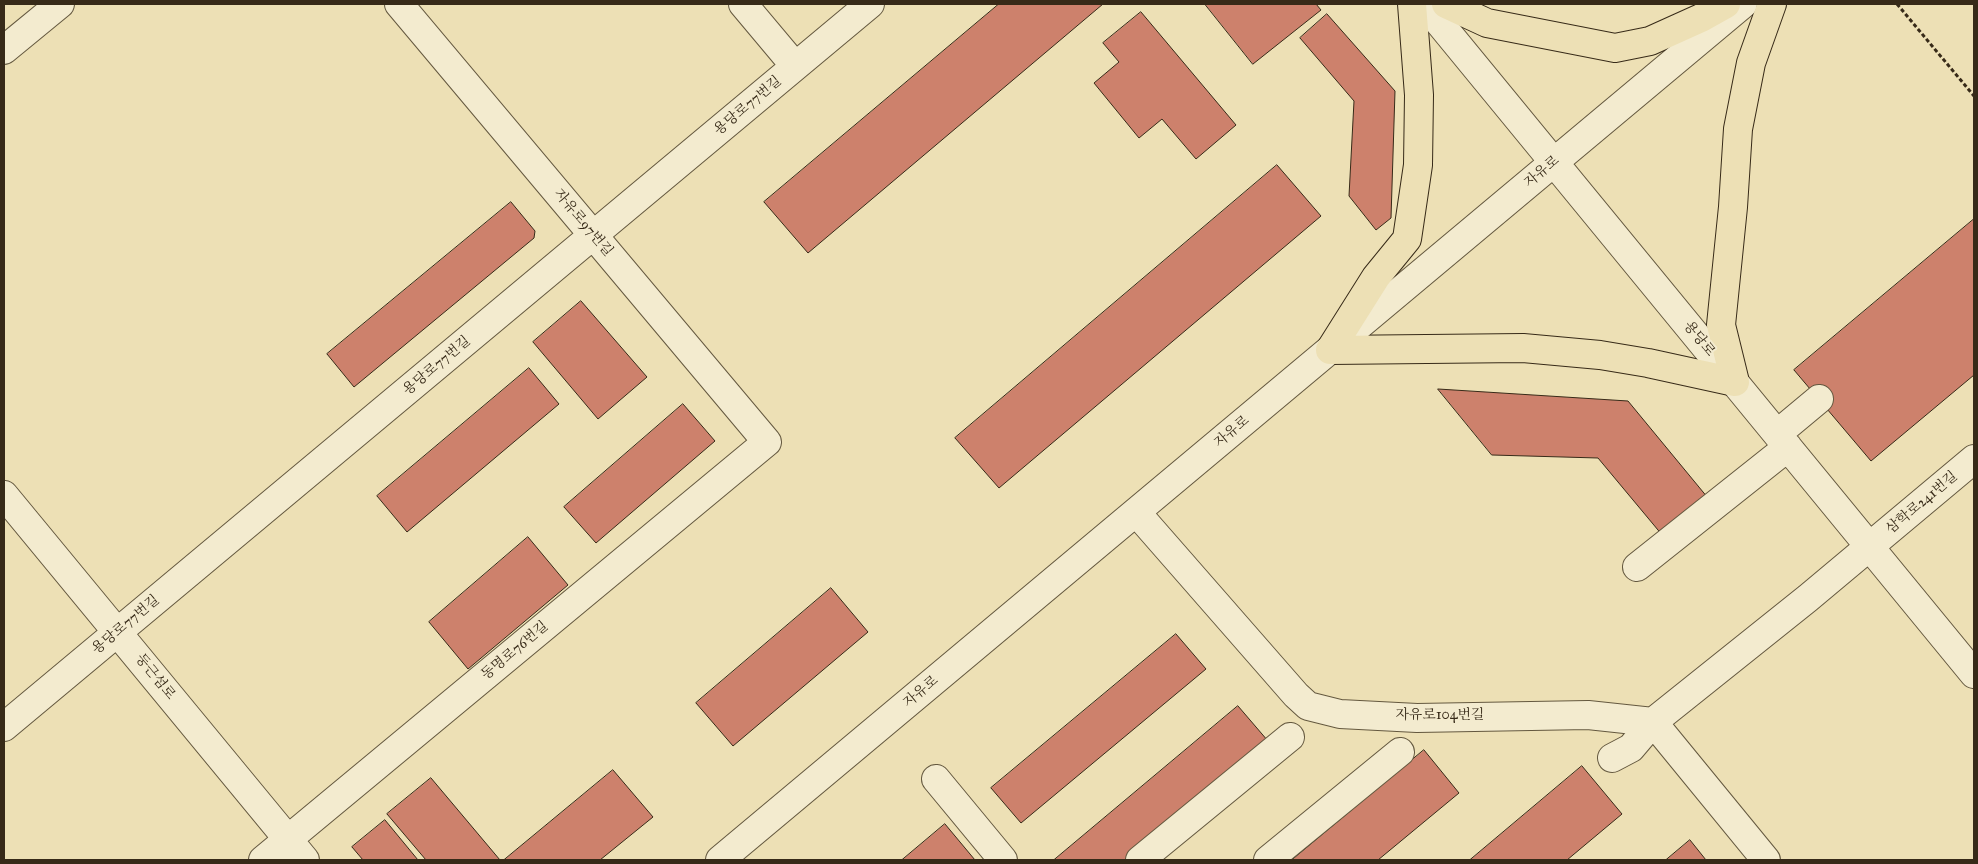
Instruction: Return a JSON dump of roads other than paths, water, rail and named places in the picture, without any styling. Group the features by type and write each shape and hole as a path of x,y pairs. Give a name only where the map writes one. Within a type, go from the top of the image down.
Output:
{"main road":[{"path":"1330,350 1376,277 1407,239 1418,165 1419,95 1412,4"},
{"path":"1446,4 1487,23 1615,48 1650,41 1701,18 1726,4"},
{"path":"1330,350 1523,348 1648,363 1735,382 1721,325 1733,207 1738,129 1751,63 1772,4"}],"street":[{"path":"4,50 60,4"},
{"name":"자유로97번길","path":"399,4 767,442"},
{"path":"743,4 795,66"},
{"name":"용당로77번길","path":"4,727 870,4"},
{"name":"용당로","path":"1424,4 1974,674"},
{"name":"자유로","path":"720,860 1743,4"},
{"path":"1637,567 1783,441 1818,399"},
{"name":"동명로76번길","path":"263,860 767,442"},
{"name":"삼학로241번길","path":"1612,758 1631,748 1653,722 1974,459"},
{"name":"둥근섬로","path":"4,495 305,860"},
{"name":"자유로104번길","path":"1136,512 1296,695 1308,706 1340,714 1417,718 1588,715 1653,722"},
{"path":"1653,722 1766,860"},
{"path":"1140,860 1290,737"},
{"path":"1268,860 1400,752"},
{"path":"936,779 1003,860"}]}
